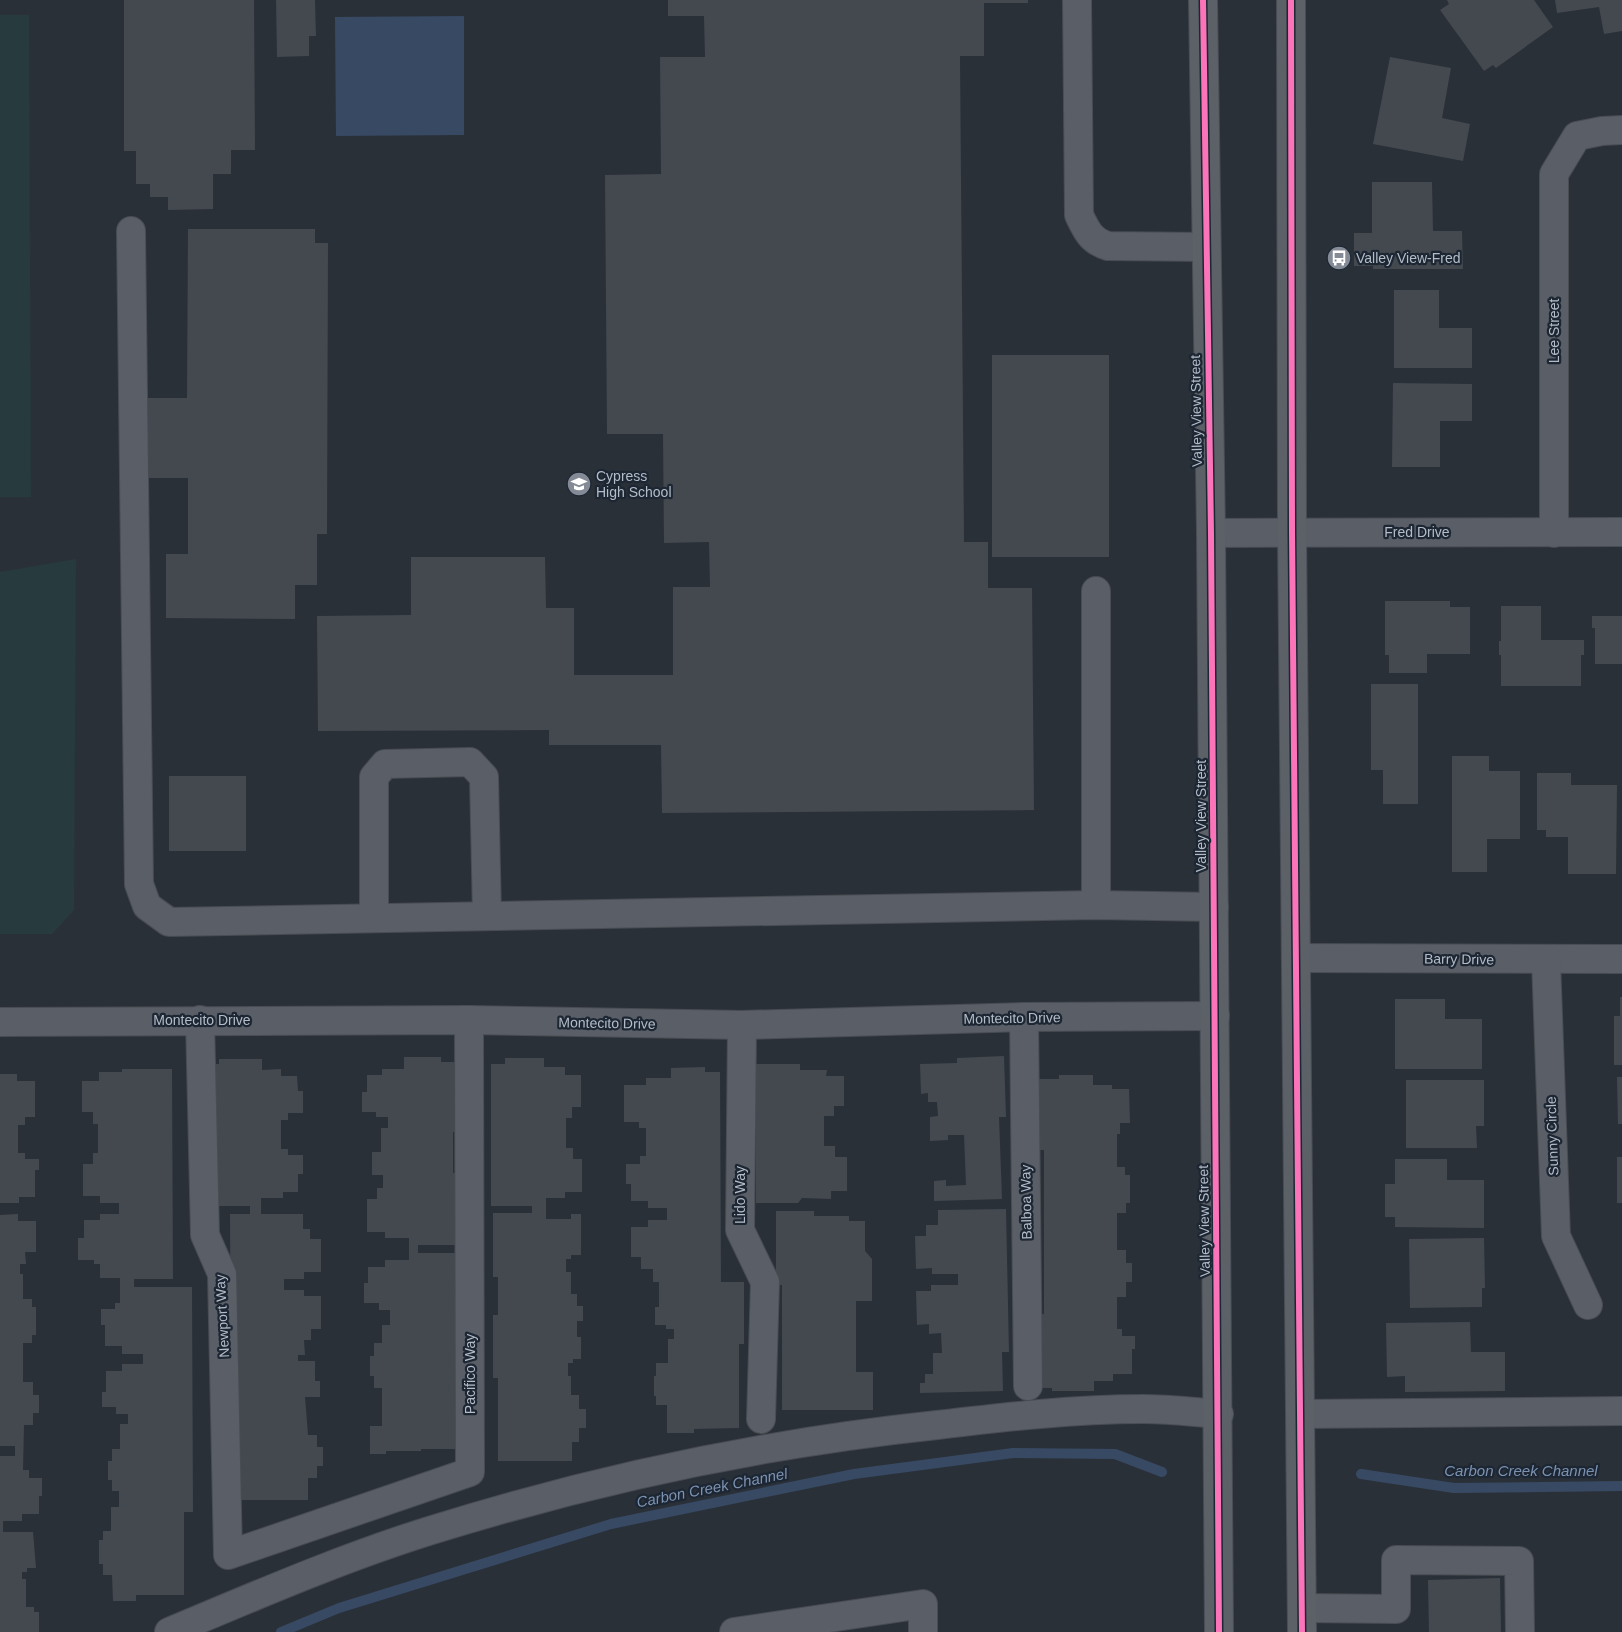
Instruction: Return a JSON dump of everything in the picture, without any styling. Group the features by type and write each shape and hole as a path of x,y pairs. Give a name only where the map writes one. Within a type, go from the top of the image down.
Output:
{"main road":[{"name":"Valley View Street","path":"1203,0 1211,533 1219,1414 1219,1632"},
{"path":"1291,0 1292,532 1302,1620"}],"street":[{"path":"1077,0 1079,215 1088,234 1097,243 1108,246 1206,247"},
{"name":"Lee Street","path":"1554,533 1554,174 1577,136 1602,131 1622,130"},
{"path":"131,231 139,884 147,906 169,922 1096,905 1214,907"},
{"name":"Fred Drive","path":"1211,533 1622,532"},
{"path":"1096,591 1096,905"},
{"path":"374,918 374,777 385,764 470,762 484,777 487,916"},
{"name":"Barry Drive","path":"1296,958 1622,959"},
{"name":"Sunny Circle","path":"1546,960 1556,1236 1588,1305"},
{"name":"Montecito Drive","path":"0,1022 469,1020 742,1025 1024,1017 1215,1016"},
{"name":"Balboa Way","path":"1024,1017 1028,1386"},
{"name":"Newport Way","path":"200,1020 205,1235 222,1274 228,1555"},
{"name":"Pacifico Way","path":"228,1555 470,1472 469,1020"},
{"name":"Lido Way","path":"742,1025 740,1230 765,1282 761,1420"},
{"path":"169,1632 299,1578 431,1530 601,1483 738,1453 884,1430 1040,1414 1143,1409 1219,1414"},
{"path":"1301,1414 1622,1410"},
{"path":"1302,1620 1396,1609 1396,1560 1519,1561 1520,1632"},
{"path":"734,1632 923,1604 923,1632"}],"green space":[{"path":"0,15 29,15 31,497 0,497"},
{"path":"76,559 74,910 52,934 0,934 0,572"}],"water":[{"path":"464,16 464,135 336,136 335,17"}],"building":[{"path":"124,0 254,0 255,150 231,150 231,174 213,174 213,209 168,210 168,197 150,197 150,184 136,184 136,151 124,151"},
{"path":"276,0 315,0 316,36 309,36 309,56 277,57"},
{"path":"668,0 1028,0 1028,3 984,3 984,56 960,56 964,542 988,542 988,588 1032,588 1034,810 662,813 661,745 549,745 549,730 318,731 317,616 411,615 411,557 545,557 546,608 574,608 574,675 673,675 673,587 710,587 709,542 664,543 663,434 607,434 605,175 661,174 660,57 705,57 704,16 668,16"},
{"path":"1447,0 1534,0 1553,27 1496,68 1493,65 1484,71 1440,10 1449,4"},
{"path":"1555,0 1622,0 1622,31 1604,34 1599,7 1557,13"},
{"path":"1390,57 1451,68 1442,118 1470,124 1463,161 1373,144"},
{"path":"1372,182 1432,182 1433,231 1462,231 1463,269 1373,269 1373,266 1354,266 1354,233 1372,233"},
{"path":"188,229 315,229 315,243 328,243 327,534 317,534 317,585 295,585 295,619 166,618 166,554 188,554 188,478 147,478 148,398 187,398"},
{"path":"1394,290 1439,290 1439,328 1472,328 1472,368 1394,368"},
{"path":"992,355 1109,355 1109,557 992,557"},
{"path":"1393,383 1472,384 1472,421 1440,421 1440,467 1392,467"},
{"path":"1385,601 1450,601 1450,607 1470,607 1470,654 1427,654 1427,673 1389,673 1389,655 1385,655"},
{"path":"1501,606 1541,606 1541,640 1584,640 1584,655 1581,655 1581,686 1501,686 1499,641 1501,641"},
{"path":"1592,616 1622,616 1622,664 1595,664 1595,628 1592,628"},
{"path":"1371,684 1418,684 1418,804 1383,804 1383,770 1371,770"},
{"path":"1452,756 1489,756 1489,771 1520,771 1520,839 1487,839 1487,872 1452,872"},
{"path":"1537,773 1571,773 1571,785 1617,785 1616,874 1568,874 1568,837 1546,837 1546,830 1537,830"},
{"path":"169,776 246,776 246,851 169,851"},
{"path":"1620,997 1622,997 1622,1065 1614,1065 1614,1016 1620,1016"},
{"path":"1395,999 1445,999 1445,1019 1482,1019 1482,1069 1395,1069"},
{"path":"1004,1056 1006,1117 999,1117 1002,1199 934,1201 934,1181 946,1180 946,1186 966,1185 964,1135 948,1135 948,1140 930,1141 930,1117 938,1116 937,1102 928,1102 928,1093 921,1094 920,1064 957,1063 957,1058"},
{"path":"404,1057 441,1057 441,1062 457,1062 457,1132 453,1132 453,1173 458,1173 458,1245 418,1245 418,1253 459,1253 459,1324 455,1324 455,1449 386,1451 386,1454 370,1454 370,1426 382,1426 382,1388 374,1388 374,1376 370,1376 370,1356 374,1356 374,1343 382,1343 382,1325 390,1325 390,1310 379,1310 379,1303 364,1303 364,1283 368,1283 368,1267 385,1267 385,1260 409,1260 409,1238 385,1238 385,1232 367,1232 367,1199 377,1199 377,1188 383,1188 383,1175 372,1175 372,1152 381,1152 381,1128 388,1128 388,1117 376,1117 376,1112 362,1112 362,1092 367,1092 367,1075 382,1075 382,1069 404,1069"},
{"path":"505,1058 544,1058 544,1067 565,1067 565,1075 581,1075 581,1107 572,1107 572,1118 566,1118 566,1148 573,1148 573,1159 582,1159 582,1192 565,1192 565,1198 546,1198 546,1219 571,1219 571,1214 581,1214 581,1255 571,1255 571,1259 566,1259 566,1272 571,1272 571,1294 577,1294 577,1306 583,1306 583,1321 577,1321 577,1337 581,1337 581,1359 573,1359 573,1363 568,1363 568,1376 571,1376 571,1395 579,1395 579,1409 586,1409 586,1428 579,1428 579,1442 572,1442 572,1461 498,1461 498,1378 493,1378 493,1315 498,1315 498,1277 493,1277 493,1213 532,1213 532,1206 491,1206 491,1064 505,1064"},
{"path":"219,1059 262,1059 262,1070 281,1069 281,1076 297,1076 298,1091 303,1091 303,1113 288,1113 288,1120 281,1120 281,1149 288,1149 288,1155 303,1155 303,1174 298,1174 298,1192 283,1192 283,1198 261,1198 261,1214 303,1214 303,1229 310,1229 310,1239 321,1239 321,1272 304,1272 304,1279 284,1279 284,1290 304,1290 304,1296 321,1296 321,1329 311,1329 311,1340 304,1340 305,1355 298,1355 298,1361 315,1361 315,1381 320,1381 320,1397 305,1397 308,1435 317,1435 317,1447 323,1447 323,1466 317,1466 317,1478 308,1478 308,1500 236,1500 231,1417 230,1214 250,1214 250,1206 208,1206 207,1064 219,1064"},
{"path":"756,1064 800,1064 800,1070 827,1070 826,1076 844,1076 844,1106 834,1106 834,1116 824,1116 824,1146 835,1146 835,1157 847,1157 847,1191 831,1191 831,1199 802,1198 798,1203 756,1203"},
{"path":"705,1067 705,1072 720,1072 721,1282 744,1282 744,1344 739,1344 739,1428 694,1429 694,1433 667,1433 667,1405 656,1405 654,1376 656,1376 656,1363 668,1363 668,1339 674,1339 674,1329 666,1329 666,1325 655,1325 655,1307 659,1307 659,1282 653,1282 653,1269 641,1269 641,1257 631,1257 631,1227 648,1227 648,1220 667,1220 667,1208 648,1208 648,1201 631,1201 631,1184 626,1184 626,1164 640,1164 640,1156 646,1156 646,1128 639,1128 639,1122 624,1122 624,1085 646,1085 646,1078 671,1078 671,1068"},
{"path":"122,1069 172,1069 173,1279 134,1279 134,1287 192,1287 193,1512 184,1512 184,1595 136,1595 136,1601 113,1601 112,1575 103,1575 103,1564 99,1564 99,1540 103,1540 103,1531 111,1531 111,1507 119,1507 119,1491 112,1491 112,1480 108,1480 108,1461 112,1461 112,1449 120,1449 120,1424 128,1424 128,1414 116,1414 116,1407 102,1407 102,1392 106,1392 106,1371 122,1371 122,1364 143,1364 143,1354 122,1354 122,1346 105,1346 105,1325 101,1325 101,1309 115,1309 115,1303 120,1303 120,1278 100,1278 100,1264 94,1264 94,1260 78,1260 78,1238 84,1238 84,1220 100,1220 100,1214 119,1214 119,1203 100,1203 100,1196 83,1196 83,1164 93,1164 93,1153 98,1153 98,1124 93,1124 93,1112 82,1112 82,1081 99,1081 99,1072 122,1072"},
{"path":"0,1074 17,1074 17,1081 35,1081 35,1117 25,1117 25,1125 18,1125 18,1153 25,1153 25,1159 39,1159 39,1170 35,1170 35,1197 19,1197 19,1203 0,1203"},
{"path":"1059,1075 1093,1075 1093,1085 1112,1085 1112,1089 1129,1089 1130,1123 1120,1123 1120,1134 1117,1134 1117,1167 1125,1167 1125,1175 1130,1175 1130,1203 1126,1203 1126,1213 1117,1213 1117,1250 1126,1250 1126,1263 1132,1263 1132,1282 1126,1282 1126,1297 1117,1297 1117,1329 1122,1329 1122,1336 1135,1336 1135,1349 1132,1349 1132,1374 1113,1374 1113,1381 1094,1381 1094,1391 1052,1391 1052,1388 1041,1388 1041,1314 1044,1314 1044,1150 1038,1150 1038,1079 1059,1079"},
{"path":"1617,1077 1622,1077 1622,1124 1618,1124"},
{"path":"1406,1080 1484,1080 1484,1126 1476,1126 1477,1148 1406,1148"},
{"path":"1617,1157 1622,1157 1622,1203 1617,1203"},
{"path":"1395,1159 1447,1159 1447,1180 1484,1180 1484,1228 1395,1227 1395,1217 1385,1217 1385,1184 1395,1184"},
{"path":"1006,1209 1009,1352 1002,1352 1003,1391 920,1393 920,1383 925,1383 925,1374 933,1374 933,1353 942,1353 941,1333 929,1334 929,1324 917,1325 916,1291 931,1291 931,1285 958,1285 958,1274 932,1274 932,1268 916,1269 915,1236 926,1236 926,1225 938,1225 938,1210"},
{"path":"776,1211 814,1211 814,1216 849,1216 849,1221 865,1221 865,1251 872,1259 872,1301 856,1301 856,1372 873,1372 873,1410 782,1410 782,1285 776,1285"},
{"path":"18,1214 18,1221 36,1221 36,1252 25,1252 26,1264 20,1264 20,1274 23,1274 23,1299 32,1299 32,1307 36,1307 36,1335 32,1335 32,1343 23,1343 23,1382 33,1382 33,1395 39,1395 39,1413 33,1413 33,1425 24,1425 23,1470 29,1470 29,1478 42,1478 42,1496 39,1496 39,1514 22,1514 22,1521 3,1521 3,1532 33,1532 36,1568 27,1568 27,1572 22,1572 22,1579 26,1579 26,1607 34,1607 34,1612 39,1612 39,1632 0,1632 0,1456 15,1456 15,1446 0,1446 0,1215"},
{"path":"1484,1238 1485,1288 1482,1288 1482,1307 1410,1308 1409,1239"},
{"path":"1470,1322 1471,1352 1505,1352 1505,1391 1405,1392 1405,1376 1387,1377 1386,1323"},
{"path":"1500,1578 1501,1632 1429,1632 1428,1580"}],"waterway":[{"name":"Carbon Creek Channel","path":"281,1632 339,1608 611,1524 854,1474 1013,1453 1115,1454 1162,1472"},
{"name":"Carbon Creek Channel","path":"1361,1474 1454,1488 1622,1486"}],"cycle path":[{"path":"1203,0 1211,533 1219,1632"},
{"path":"1291,0 1292,532 1302,1632"}],"place":[{"name":"Valley View-Fred","path":"1339,258"},
{"name":"Cypress High School","path":"579,484"}]}
